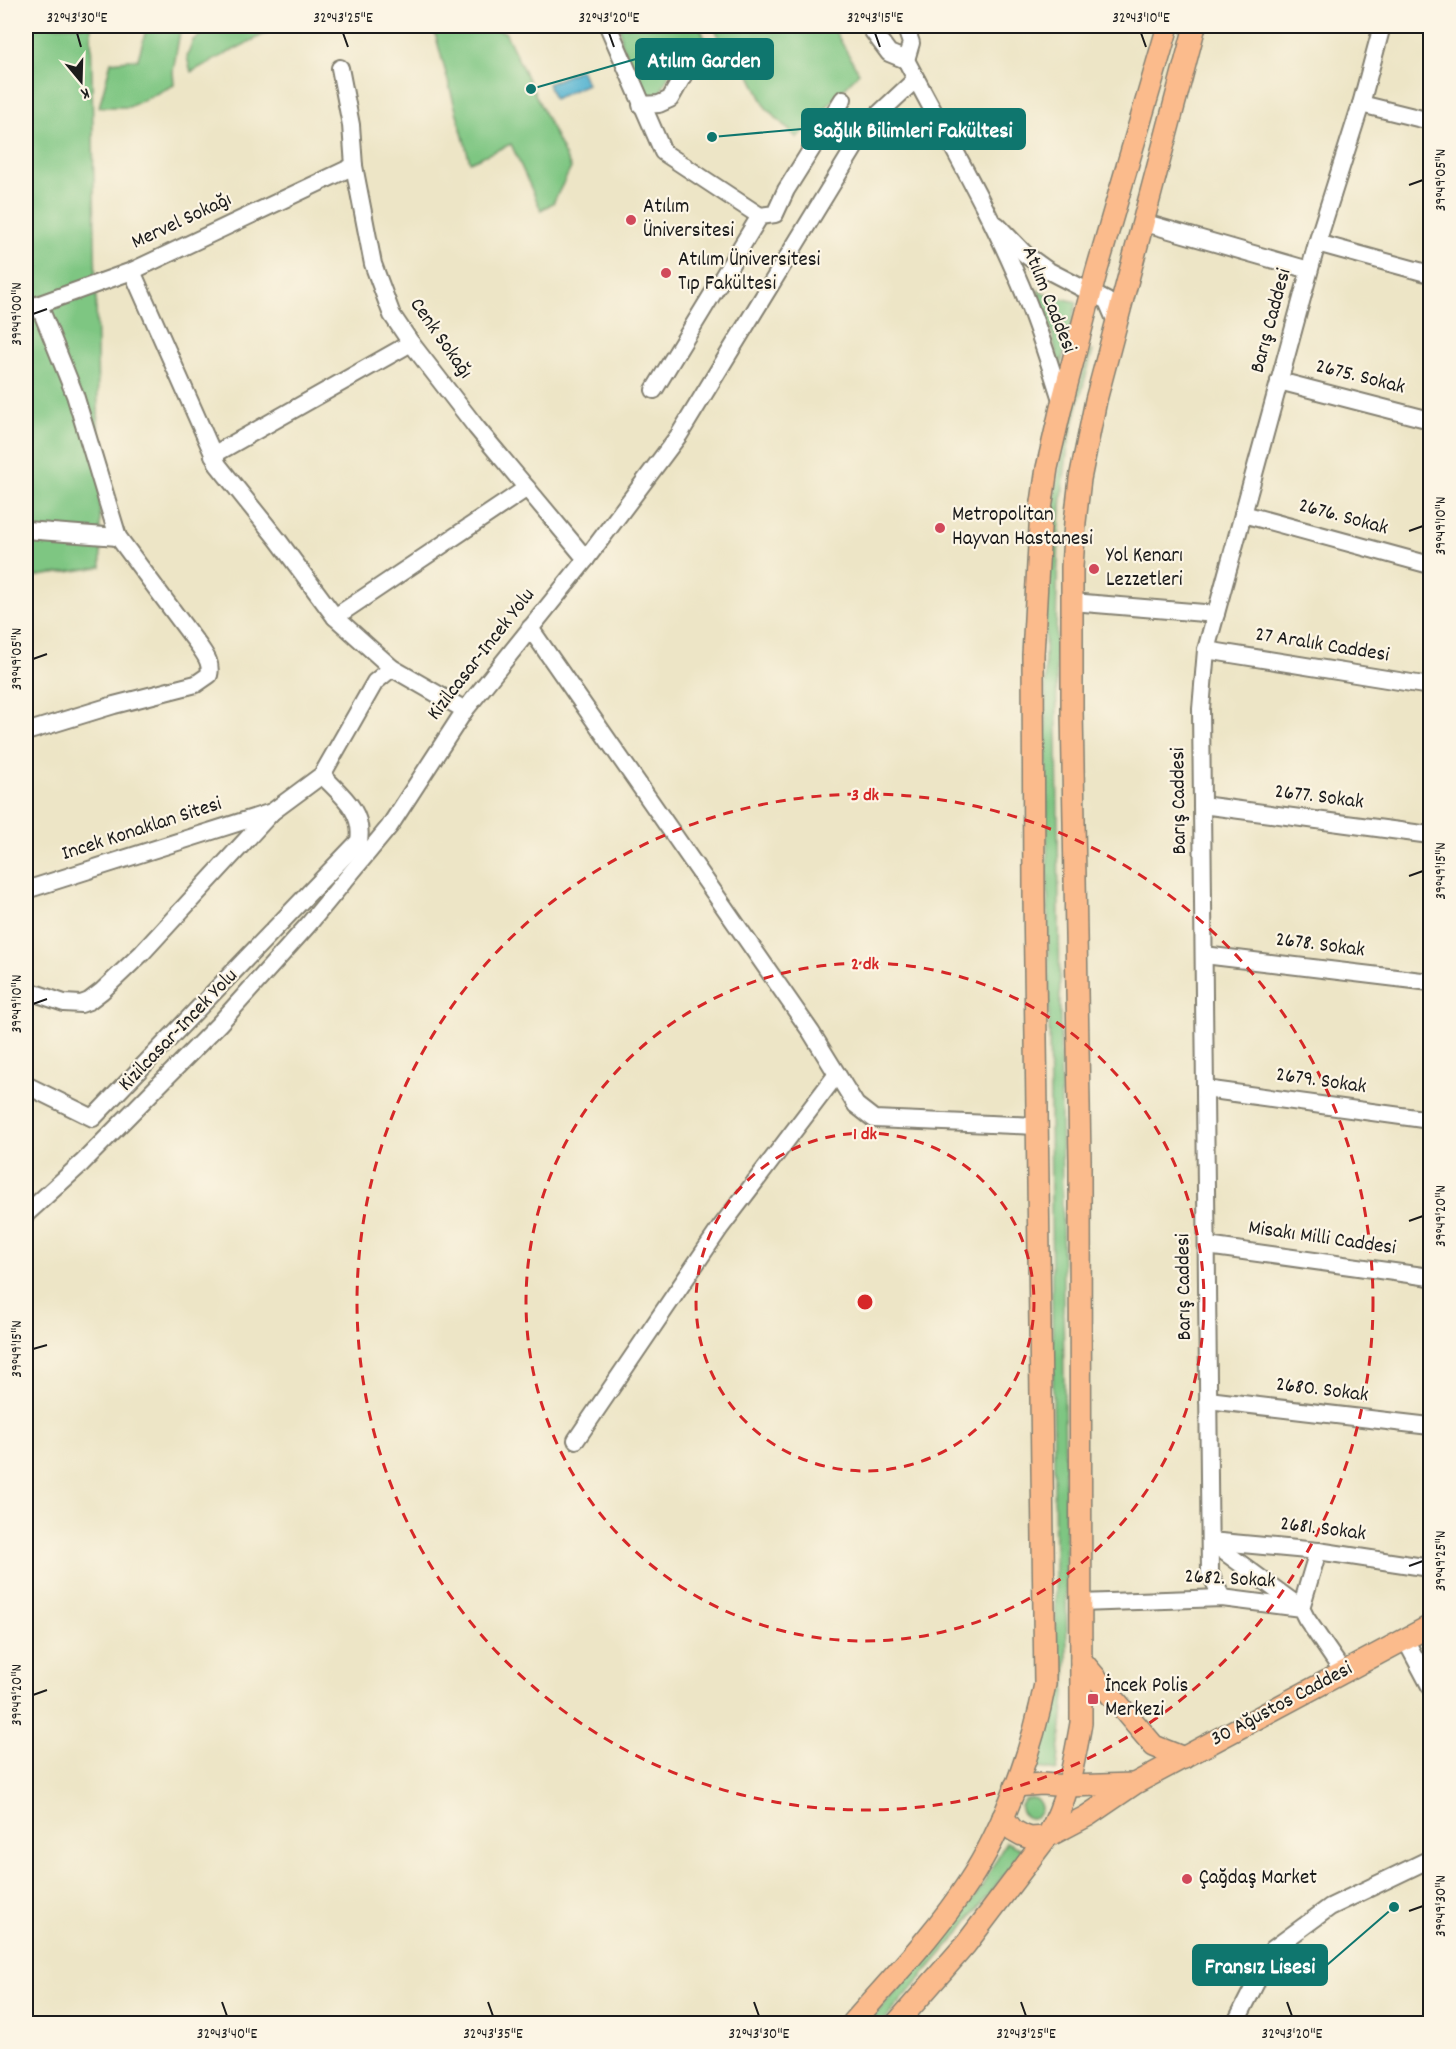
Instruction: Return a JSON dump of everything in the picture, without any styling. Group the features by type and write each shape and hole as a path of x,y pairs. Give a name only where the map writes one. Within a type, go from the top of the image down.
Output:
{"main road":[{"path":"852,2024 951,1908 989,1850 1015,1786 1040,1710 1046,1666 1037,1126 1033,655 1041,509 1047,468 1091,292 1168,26"},
{"path":"896,2024 966,1944 1047,1838 1068,1786 1081,1723 1080,1159 1072,709 1075,522 1080,480 1096,400 1195,26"},
{"name":"30 Ağustos Caddesi","path":"1047,1838 1087,1816 1134,1784 1431,1626"},
{"path":"1081,1660 1154,1746 1184,1758"},
{"name":"30 Ağustos Caddesi","path":"1015,1786 1134,1784"},
{"path":"1003,1817 1013,1830 1022,1835 1036,1839 1047,1838"}],"street":[{"path":"608,26 663,152 760,216 775,214 786,190 843,99"},
{"path":"869,26 889,53 906,60 911,43 910,28"},
{"name":"Barış Caddesi","path":"1222,1598 1210,1573 1201,708 1206,650 1309,270 1361,104 1382,26"},
{"path":"641,105 659,104 670,99 698,51"},
{"name":"Atılım Caddesi","path":"906,60 988,216 1026,297 1062,403"},
{"name":"Cenk Sokağı","path":"340,68 351,125 354,166 373,264 393,315 411,343 586,559"},
{"name":"Kizilcasar-Incek Yolu","path":"26,1214 82,1163 219,1024 308,925 389,826 465,710 586,559 679,435 870,122 916,79"},
{"path":"1361,104 1431,121"},
{"name":"Mervel Sokağı","path":"32,307 132,271 354,166"},
{"path":"654,390 760,216"},
{"name":"Atılım Caddesi","path":"988,216 1026,255 1047,270 1107,301 1116,322"},
{"path":"1142,222 1309,270"},
{"path":"1317,243 1431,274"},
{"path":"132,271 218,465 335,617 392,668 465,710"},
{"path":"26,732 114,705 196,684 209,675 209,664 199,646 118,537 75,395 32,307"},
{"path":"213,455 411,343"},
{"name":"2675. Sokak","path":"1279,381 1431,420"},
{"path":"335,617 527,488"},
{"name":"2676. Sokak","path":"1243,514 1431,565"},
{"path":"26,530 118,537"},
{"path":"1072,602 1216,614"},
{"path":"530,628 811,1032 856,1105 874,1119 1037,1126"},
{"name":"27 Aralık Caddesi","path":"1206,650 1431,686"},
{"path":"26,990 64,1003 81,1004 89,1001 142,954 272,812 322,775 375,682 392,668"},
{"path":"26,1085 93,1118 359,841 361,828 356,813 322,775"},
{"name":"2677. Sokak","path":"1202,805 1431,835"},
{"name":"Incek Konaklan Sitesi","path":"26,890 272,812"},
{"name":"2678. Sokak","path":"1204,955 1431,981"},
{"path":"576,1440 720,1228 837,1074"},
{"name":"2679. Sokak","path":"1205,1089 1431,1120"},
{"name":"Misakı Milli Caddesi","path":"1207,1246 1431,1276"},
{"name":"2680. Sokak","path":"1208,1400 1431,1426"},
{"path":"1210,1541 1300,1608 1318,1551"},
{"name":"2681. Sokak","path":"1210,1541 1318,1551 1431,1568"},
{"name":"2682. Sokak","path":"1080,1604 1222,1598 1300,1608 1343,1672"},
{"path":"1405,1639 1431,1686"},
{"path":"1235,2024 1273,1949 1330,1907 1431,1858"}],"green space":[{"path":"26,26 91,26 101,567 26,578"},
{"path":"147,26 181,26 173,71 174,85 129,107 99,107 111,62 138,59"},
{"path":"211,26 280,26 191,72 187,57 193,40 208,31"},
{"path":"433,26 492,26 492,28 505,32 571,168 553,203 541,210 511,144 470,162"},
{"path":"620,26 700,26 712,58 686,40 657,99 643,91 621,42"},
{"path":"714,26 832,26 859,73 797,138 766,108 741,57 720,39"},
{"path":"1037,290 1077,302 1060,369 1050,325"},
{"path":"1090,350 1093,350 1068,448 1060,520 1057,593 1067,1659 1057,1771 1034,1767 1050,1713 1056,1657 1046,580 1047,551 1060,466"},
{"path":"1031,1798 1038,1801 1041,1808 1038,1815 1031,1818 1024,1815 1021,1808 1024,1801"},
{"path":"1006,1842 1023,1850 956,1937 882,2023 868,2023 963,1914 981,1888"}],"water":[{"path":"581,69 587,84 554,99 548,84"}],"place":[{"name":"Atılım Garden","path":"531,89"},
{"name":"Sağlık Bilimleri Fakültesi","path":"712,137"},
{"name":"Atılım Üniversitesi","path":"631,220"},
{"name":"Atılım Üniversitesi Tıp Fakültesi","path":"666,273"},
{"name":"Metropolitan Hayvan Hastanesi","path":"940,528"},
{"name":"Yol Kenarı Lezzetleri","path":"1094,569"},
{"name":"İncek Polis Merkezi","path":"1093,1699"},
{"name":"Çağdaş Market","path":"1187,1879"},
{"name":"Fransız Lisesi","path":"1394,1907"}]}
